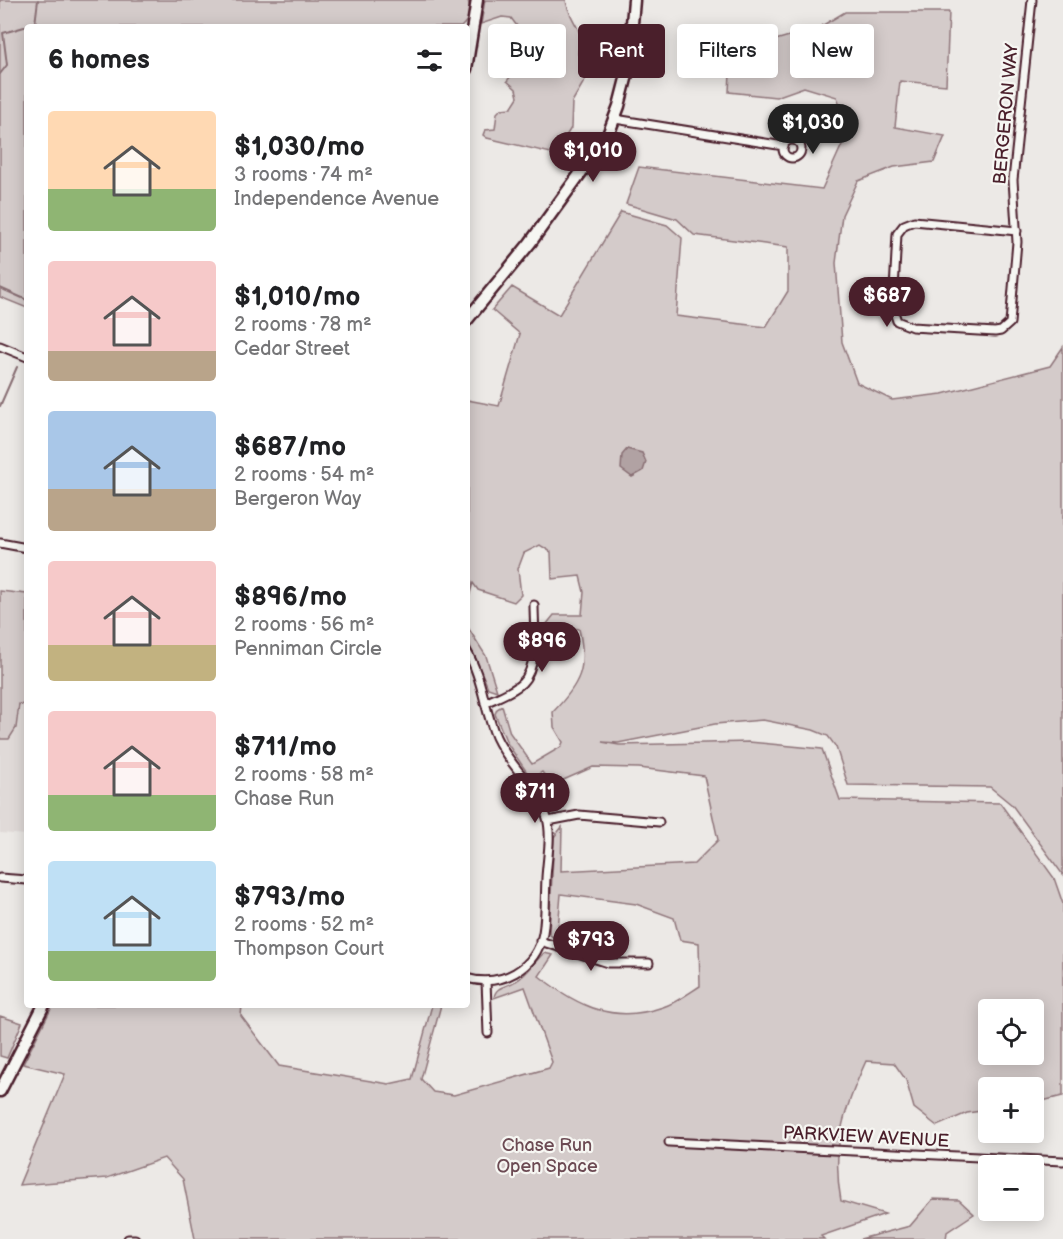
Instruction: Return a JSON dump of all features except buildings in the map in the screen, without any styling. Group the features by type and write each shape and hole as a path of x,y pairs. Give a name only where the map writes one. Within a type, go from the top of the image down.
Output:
{"street":[{"path":"470,44 477,0"},
{"name":"BERGERON WAY","path":"1017,231 914,221 904,225 897,234 893,309 897,321 904,326 995,332 1006,327 1011,317 1017,231 1013,180 1032,0"},
{"path":"470,316 601,146 615,119 628,71 635,2"},
{"path":"615,119 784,146"},
{"path":"0,346 24,356"},
{"path":"0,543 24,547"},
{"path":"485,703 520,685 527,678 531,667 534,605"},
{"path":"470,661 498,740 536,793 548,821 543,930 540,941 532,957 519,971 501,979 486,981 470,979"},
{"path":"548,821 579,816 659,822"},
{"path":"0,878 24,880"},
{"path":"540,941 600,961 649,963"},
{"path":"486,981 488,1033"},
{"path":"0,1091 42,1008"},
{"name":"PARKVIEW AVENUE","path":"669,1142 1063,1161"},
{"path":"128,1239 135,1239"}],"shaded area":[{"path":"627,449 642,453 646,462 643,471 632,477 621,469 622,455"},
{"path":"0,621 24,623 24,835 0,833"}],"green space":[{"path":"0,0 468,0 468,18 464,24 24,24 24,307 0,297"},
{"path":"485,0 566,0 578,30 578,78 586,78 572,102 571,128 555,154 487,138 483,135 485,130 495,129 497,113 501,109 511,108 518,97 516,89 507,81 509,78 566,78 566,24 516,24 511,18 502,17 481,24"},
{"name":"Chase Run Open Space","path":"845,12 949,12 946,85 900,81 895,127 945,136 934,162 894,167 858,181 842,215 836,263 842,342 857,383 892,400 942,394 1050,366 1063,347 1063,875 1012,805 990,787 848,785 836,747 828,736 813,730 763,720 715,724 618,743 602,742 619,745 749,742 822,749 840,800 1000,803 1054,878 1063,904 1063,1096 1044,1101 1044,1077 978,1077 978,1111 967,1113 937,1126 914,1108 906,1080 894,1063 866,1061 851,1096 842,1129 838,1182 841,1201 885,1214 821,1236 824,1239 195,1239 183,1179 164,1158 107,1178 19,1185 65,1074 23,1064 51,1008 242,1008 241,1016 279,1066 389,1084 412,1079 431,1008 440,1008 421,1079 433,1092 454,1095 549,1068 552,1062 525,987 494,998 499,989 520,978 544,953 553,955 539,976 582,1004 613,1013 645,1012 663,1007 700,986 699,943 680,940 674,918 636,904 561,894 557,941 549,934 554,837 562,827 561,871 694,864 718,840 704,776 639,768 593,767 552,785 542,772 539,774 548,786 558,812 554,812 507,743 495,714 502,706 510,733 532,764 561,747 563,742 554,727 553,712 570,693 580,675 582,643 579,629 546,625 554,615 582,615 584,592 580,576 552,579 551,552 540,545 524,553 518,569 521,595 514,602 478,590 473,583 470,594 470,401 499,406 520,334 492,310 512,287 559,315 621,212 667,225 682,238 676,316 766,327 788,291 788,247 694,235 677,219 626,204 639,167 822,189 849,129 837,97 804,87 776,97 729,92 730,78 778,78 778,39 790,36 790,78 874,78 874,24 825,24"},
{"path":"0,591 24,594 24,705 19,704 16,728 9,739 0,739"},
{"path":"470,631 486,656 497,691 488,688 471,650"},
{"path":"0,1016 22,1023 7,1058 0,1056"},
{"path":"933,1199 959,1200 974,1214 947,1232 946,1239 860,1239 910,1226"}],"waterway":[{"path":"35,24 38,0"},
{"path":"0,74 7,65 3,33 24,27"},
{"path":"0,288 24,299"},
{"path":"0,406 17,367"}]}
